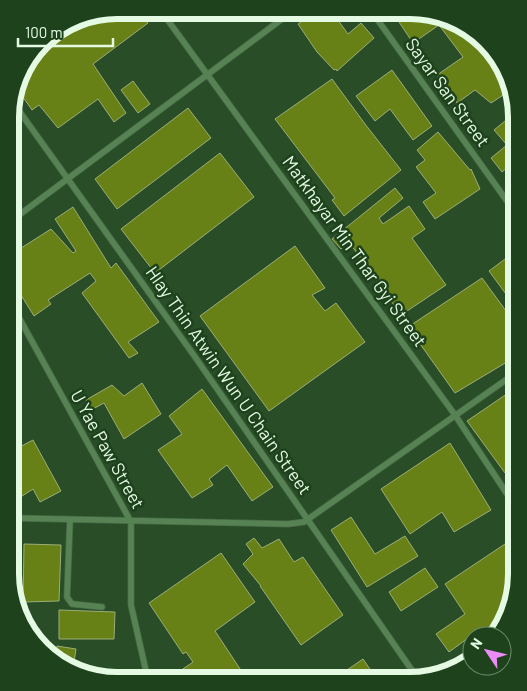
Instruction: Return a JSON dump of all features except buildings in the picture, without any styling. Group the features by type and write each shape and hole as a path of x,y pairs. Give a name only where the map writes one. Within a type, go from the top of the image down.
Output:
{"street":[{"name":"Matkhayar Min Thar Gyi Street","path":"167,19 455,415 508,495"},
{"path":"19,215 282,19"},
{"name":"Sayar San Street","path":"377,19 508,202"},
{"name":"Hlay Thin Atwin Wun U Chain Street","path":"19,111 193,354 413,672"},
{"name":"U Yae Paw Street","path":"19,319 131,522 131,605 146,672"},
{"path":"19,518 131,522 288,524 304,522 508,378"},
{"path":"70,520 69,601 72,604 102,607"}]}
